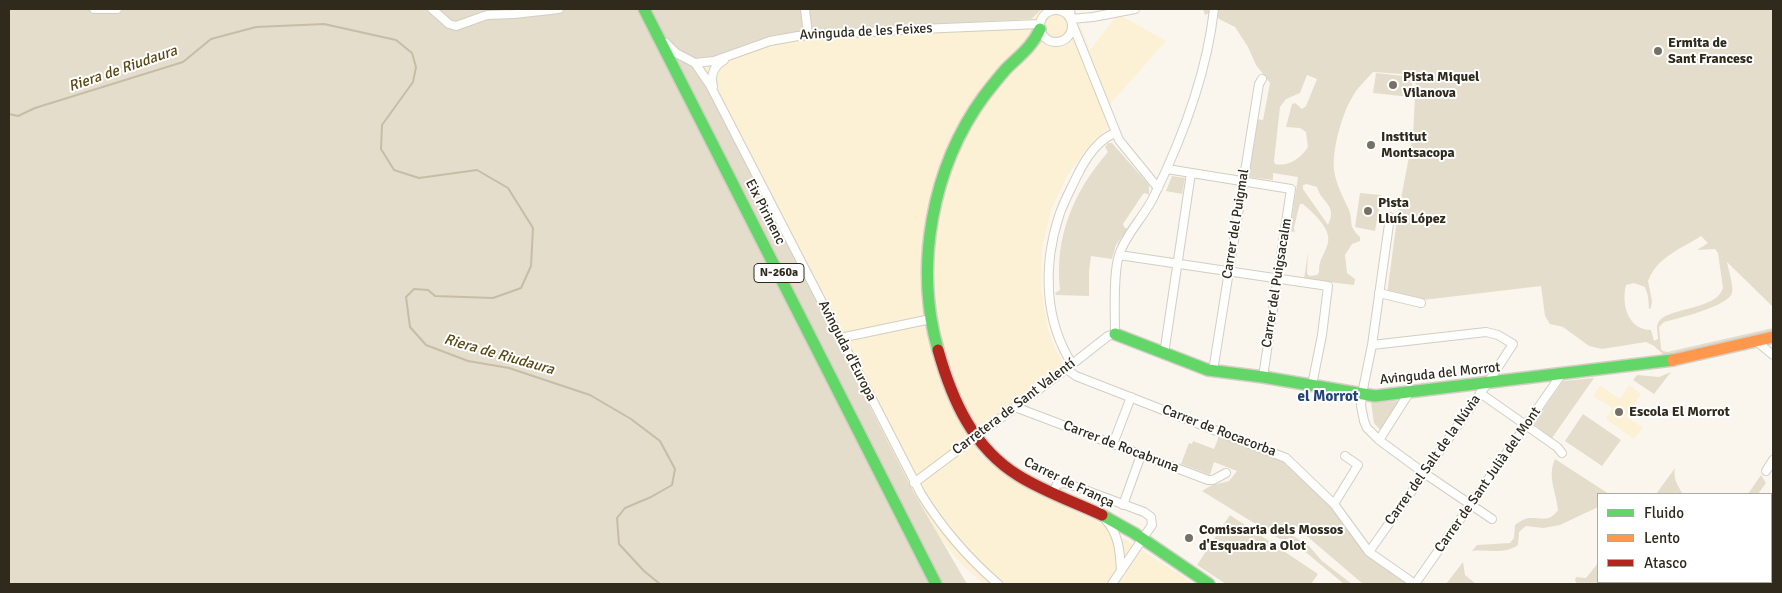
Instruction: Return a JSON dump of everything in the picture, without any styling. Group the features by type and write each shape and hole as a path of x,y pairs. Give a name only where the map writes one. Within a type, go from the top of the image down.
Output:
{"street":[{"path":"94,9 117,9"},
{"path":"432,9 449,24 456,26 487,15 559,9"},
{"name":"Eix Pirinenc","path":"644,9 914,537 936,584"},
{"path":"805,9 808,35"},
{"path":"1084,54 1074,42 1049,41 1043,36 1040,27 1046,13 1055,9 1064,12 1071,21 1115,132 1124,149 1158,188"},
{"path":"1062,41 1071,32 1070,9"},
{"path":"1071,21 1134,9"},
{"path":"1115,334 1120,255 1158,188 1191,105 1213,20 1214,9"},
{"name":"Avinguda de les Feixes","path":"695,63 714,61 770,42 808,35 1040,27"},
{"name":"Carrer de França","path":"1040,27 1036,39 998,78 980,102 954,149 946,168 936,203 928,251 927,277 931,319 938,354 948,384 962,415 984,449 998,462 1012,472 1053,493 1100,514 1142,539 1209,584"},
{"name":"Avinguda d'Europa","path":"656,30 671,49 695,63 707,80 914,483 968,557 998,584"},
{"name":"Carrer de França","path":"1025,50 1039,43 1049,41"},
{"name":"Avinguda d'Europa","path":"719,102 712,75 716,66 732,55"},
{"name":"Carrer del Puigmal","path":"1213,371 1255,107 1259,84 1262,79"},
{"path":"1069,366 1060,342 1048,290 1053,240 1063,206 1082,167 1098,145 1108,135 1115,132"},
{"path":"1166,169 1243,181"},
{"path":"1164,354 1191,173"},
{"name":"Carrer del Puigsacalm","path":"1243,181 1292,189 1263,377"},
{"path":"1390,217 1372,345 1362,394 1364,421 1367,428 1379,440 1424,473 1492,518"},
{"path":"1120,255 1328,286 1322,335 1312,385"},
{"path":"1379,293 1421,303"},
{"path":"840,338 931,319"},
{"name":"Carrer del Salt de la Núvia","path":"1369,552 1513,344 1498,335 1486,332 1372,345"},
{"name":"Carretera de Sant Valentí","path":"914,483 1108,336 1115,334"},
{"name":"Avinguda del Morrot","path":"1115,334 1213,371 1382,396 1483,388 1561,375 1676,360 1773,337"},
{"path":"1756,341 1773,355"},
{"name":"Carrer de Rocacorba","path":"1069,366 1076,376 1282,456 1291,462 1334,504 1369,552 1415,584"},
{"name":"Carrer de Sant Julià del Mont","path":"1415,584 1561,375"},
{"path":"1483,388 1562,453"},
{"path":"1379,440 1409,393"},
{"path":"1113,444 1131,397"},
{"name":"Carrer de Rocabruna","path":"1015,407 1211,481 1226,473"},
{"path":"1123,505 1141,455"},
{"path":"1334,504 1358,465 1345,456"},
{"path":"1766,471 1773,460"},
{"path":"1053,493 1056,485 1063,483 1149,514 1152,517 1152,525 1112,584"},
{"path":"1100,514 1111,527 1116,538 1119,547 1121,571"},
{"name":"Eix Pirinenc","path":"914,537 943,584"}],"shaded area":[{"path":"9,9 1042,9 1031,19 810,30 695,63 914,493 967,584 9,584"},
{"path":"1042,9 1074,9 1090,50 1118,14 1166,41 1103,112 1108,128 1090,145 1068,174 1051,210 1042,248 1041,289 1048,329 1054,346 1066,369 978,435 976,447 985,459 1005,474 1068,508 1095,520 1194,584 984,584 963,566 940,538 884,446 889,442 760,187 697,69 701,60 805,32 1031,19"},
{"path":"1203,9 1773,9 1773,307 1727,262 1732,282 1732,293 1729,298 1712,307 1664,322 1659,327 1661,349 1667,352 1773,328 1773,335 1667,358 1654,346 1646,342 1602,349 1589,346 1563,327 1550,324 1545,316 1541,286 1423,300 1387,294 1397,219 1413,136 1416,75 1373,72 1349,103 1336,142 1335,175 1349,210 1352,226 1360,237 1360,241 1352,244 1345,255 1347,273 1355,279 1354,285 1304,279 1308,252 1307,273 1309,276 1317,275 1319,272 1320,261 1327,246 1328,234 1321,222 1303,204 1300,204 1299,207 1294,228 1295,232 1290,231 1298,177 1273,173 1273,180 1248,177 1256,119 1263,120 1270,83 1256,65 1248,47 1235,27 1219,19 1215,12 1205,15","holes":["1307,75 1317,79 1306,106 1302,109 1295,103 1292,104 1286,127 1300,128 1306,132 1308,147 1294,161 1280,165 1275,164 1280,107 1286,99 1300,93","1307,184 1317,187 1328,204 1331,212 1328,225 1303,189 1303,185","1701,236 1708,243 1697,250 1715,249 1718,253 1723,288 1711,301 1663,318 1657,325 1658,339 1654,341 1651,330 1637,326 1628,315 1625,300 1626,285 1634,283 1645,287 1649,309 1651,308 1652,301 1648,281 1657,266"]},
{"name":"Pista Miquel Vilanova","path":"1376,73 1413,77 1411,97 1373,93"},
{"path":"1108,143 1112,143 1149,185 1149,195 1143,194 1123,224 1127,229 1116,245 1112,259 1091,256 1089,296 1056,295 1055,293 1060,290 1060,252 1069,216 1085,183 1108,152 1105,147"},
{"path":"1172,176 1185,178 1182,194 1166,191"},
{"name":"Pista Lluís López","path":"1360,193 1381,195 1375,231 1355,227"},
{"path":"1671,372 1654,394 1633,380 1637,375 1659,377"},
{"path":"1594,378 1552,438 1533,424 1563,381"},
{"name":"Escola El Morrot","path":"1629,385 1641,394 1626,416 1643,428 1634,439 1606,419 1612,408 1593,396 1600,386 1620,399"},
{"path":"1398,401 1399,404 1381,431 1374,423 1371,402"},
{"path":"1583,414 1621,440 1602,466 1565,441"},
{"path":"1219,436 1283,461 1330,505 1366,555 1408,584 1363,584 1295,526 1287,526 1287,532 1309,546 1322,561 1352,584 1344,584 1291,540 1280,539 1202,491 1210,486 1229,481 1237,471 1214,462 1210,475 1181,464 1189,443 1192,444 1193,441 1214,449"},
{"path":"1555,459 1607,493 1597,493 1597,507 1560,525 1543,528 1526,526 1519,532 1518,545 1513,548 1502,551 1472,551 1477,545 1510,543 1514,538 1515,525 1525,519 1548,518 1555,514 1558,510 1552,478"},
{"path":"1675,468 1676,481 1682,493 1657,493"},
{"path":"1761,475 1766,483 1759,493 1749,493"},
{"path":"1230,515 1318,574 1311,584 1226,584 1197,565"},
{"path":"1463,562 1465,575 1476,584 1446,584"},
{"path":"1597,564 1598,584 1577,584 1575,580 1576,577 1586,578"}],"waterway":[{"name":"Riera de Riudaura","path":"9,114 18,116 35,108 183,62 211,39 256,27 324,24 396,40 412,53 416,67 413,82 382,125 381,149 394,170 419,178 477,170 508,188 533,228 531,266 521,288 493,298 435,296 428,290 414,289 406,297 410,327 426,345 468,361 509,368 590,395 631,419 660,441 675,469 672,485 651,497 625,508 617,518 619,544 644,571 660,584"}],"traffic: fast":[{"path":"644,9 936,584"},
{"path":"938,350 931,318 928,285 928,251 940,185 966,124 987,93 1006,69 1029,46 1040,29"},
{"path":"1115,334 1208,370 1263,377 1375,396 1673,360"},
{"path":"1102,515 1134,533 1209,584"}],"traffic: slow":[{"path":"1673,360 1773,337"}],"traffic: jam":[{"path":"938,350 950,387 966,421 989,452 1003,465 1029,482 1102,515"}],"place":[{"name":"Ermita de Sant Francesc","path":"1658,51"},
{"name":"Pista Miquel Vilanova","path":"1393,85"},
{"name":"Institut Montsacopa","path":"1371,145"},
{"name":"Pista Lluís López","path":"1368,211"},
{"name":"Escola El Morrot","path":"1619,412"},
{"name":"Comissaria dels Mossos d'Esquadra a Olot","path":"1189,538"}],"district":[{"name":"el Morrot","path":"1328,397"}]}
